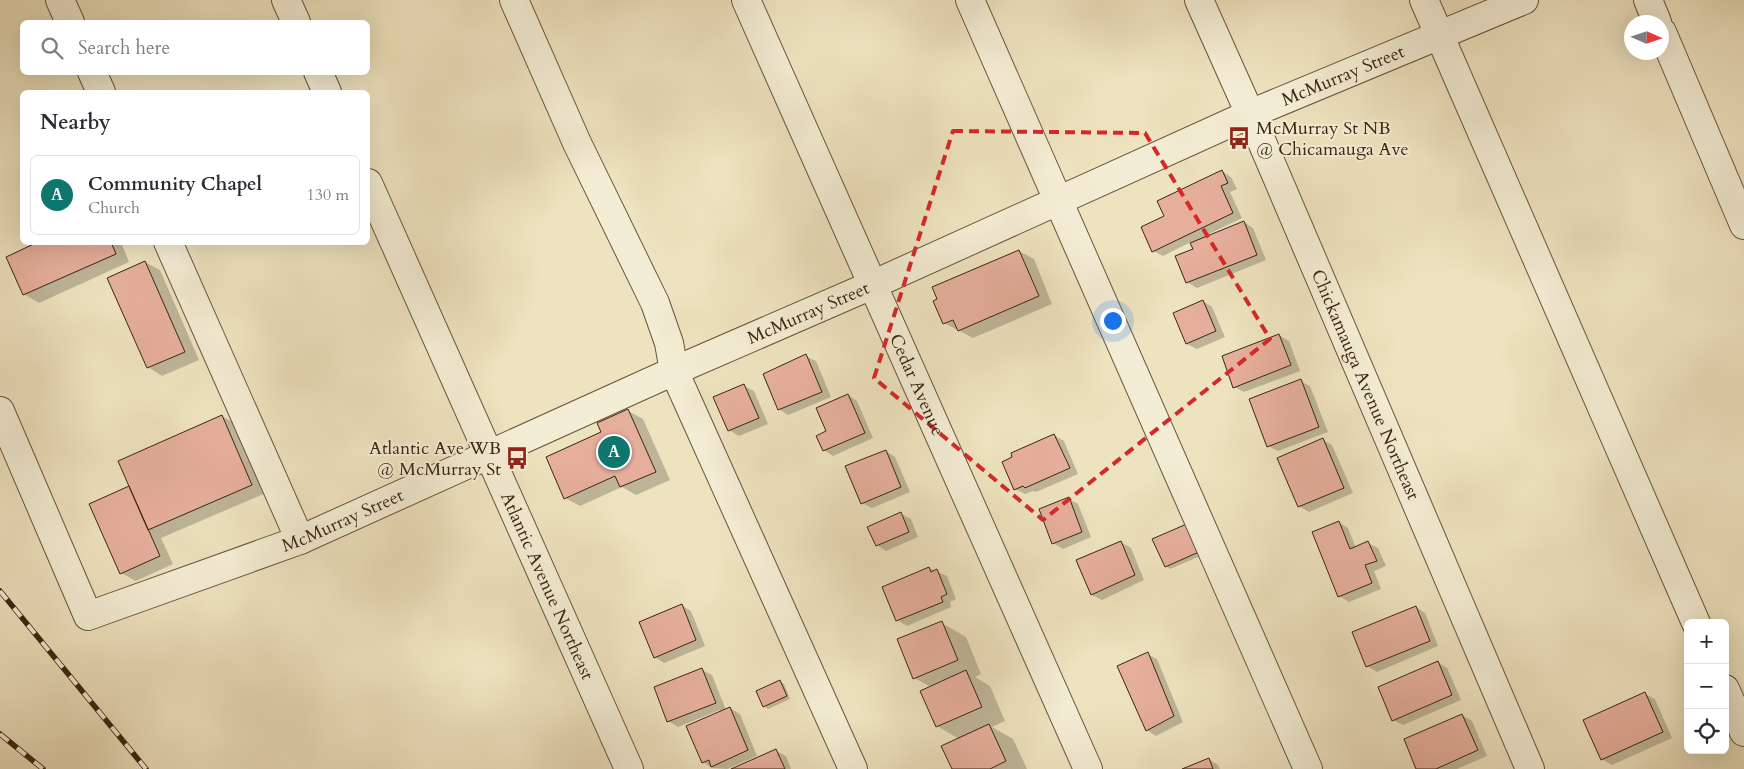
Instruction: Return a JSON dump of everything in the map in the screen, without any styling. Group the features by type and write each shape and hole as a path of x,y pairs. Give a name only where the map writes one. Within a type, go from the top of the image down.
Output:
{"street":[{"path":"60,0 69,20"},
{"path":"286,0 295,20"},
{"path":"514,0 577,143 655,303 669,343 674,372 853,769"},
{"name":"Cedar Avenue","path":"746,0 1088,769"},
{"path":"970,0 1308,769"},
{"name":"Chickamauga Avenue Northeast","path":"1199,0 1250,114 1530,769"},
{"path":"1424,0 1694,619"},
{"name":"McMurray Street","path":"0,411 88,616 300,540 1250,114 1524,0"},
{"path":"1648,0 1654,15"},
{"path":"1669,48 1744,225"},
{"path":"93,75 100,90"},
{"path":"319,75 326,90"},
{"name":"Atlantic Avenue Northeast","path":"370,188 629,769"},
{"path":"169,245 300,540"},
{"path":"1729,698 1744,732"}],"highlighted area":[{"path":"953,131 1145,133 1270,339 1043,520 874,378"}],"building":[{"path":"1222,170 1228,183 1221,186 1233,213 1152,252 1141,227 1164,216 1157,201"},
{"path":"1244,221 1257,255 1186,283 1175,256 1193,249 1190,243"},
{"path":"32,245 112,245 116,254 23,295 6,257"},
{"path":"1019,250 1039,296 958,331 953,320 943,324 933,301 937,299 932,287"},
{"path":"145,261 185,352 147,368 107,278"},
{"path":"1203,300 1216,331 1186,344 1173,313"},
{"path":"1279,334 1291,365 1233,388 1222,356"},
{"path":"806,354 822,392 778,410 763,374"},
{"path":"1301,379 1319,427 1267,447 1249,399"},
{"path":"744,384 759,418 728,431 713,397"},
{"path":"848,394 865,433 823,451 816,436 826,431 816,408"},
{"path":"628,409 656,472 620,487 615,476 564,499 546,457 601,432 597,423"},
{"path":"222,415 252,485 148,530 118,461"},
{"path":"1054,434 1070,468 1025,488 1023,486 1014,490 1002,462 1012,457 1011,453"},
{"path":"1323,438 1344,488 1298,507 1277,458"},
{"path":"886,450 901,487 861,504 845,466"},
{"path":"129,486 160,556 120,574 89,504"},
{"path":"1069,497 1082,532 1052,544 1039,509"},
{"path":"901,512 909,532 876,546 867,527"},
{"path":"1339,521 1350,549 1368,541 1377,561 1365,565 1372,583 1338,597 1312,532"},
{"path":"1189,523 1201,551 1165,567 1152,539"},
{"path":"1121,541 1135,575 1091,595 1076,560"},
{"path":"929,567 931,572 937,569 947,594 941,597 943,602 896,621 882,587"},
{"path":"682,604 696,640 654,658 639,622"},
{"path":"1416,606 1430,641 1366,667 1352,632"},
{"path":"942,621 958,660 913,679 897,639"},
{"path":"1148,652 1174,716 1146,731 1117,666"},
{"path":"1438,661 1452,695 1392,721 1378,687"},
{"path":"702,668 716,703 667,722 654,687"},
{"path":"966,670 982,707 936,727 920,691"},
{"path":"780,680 787,696 763,707 756,691"},
{"path":"1645,692 1663,732 1601,760 1583,720"},
{"path":"730,707 748,750 711,767 709,760 702,763 686,726"},
{"path":"1462,714 1478,750 1436,769 1416,769 1404,739"},
{"path":"989,724 1006,761 990,769 952,769 941,746"},
{"path":"776,749 785,769 731,769"},
{"path":"1209,758 1213,769 1182,769"}],"railway":[{"path":"0,591 146,769"},
{"path":"0,734 43,769"}],"place":[{"name":"McMurray St NB @ Chicamauga Ave","path":"1239,138"},
{"name":"Community Chapel","path":"614,452"},
{"name":"Atlantic Ave WB @ McMurray St","path":"517,458"}]}
